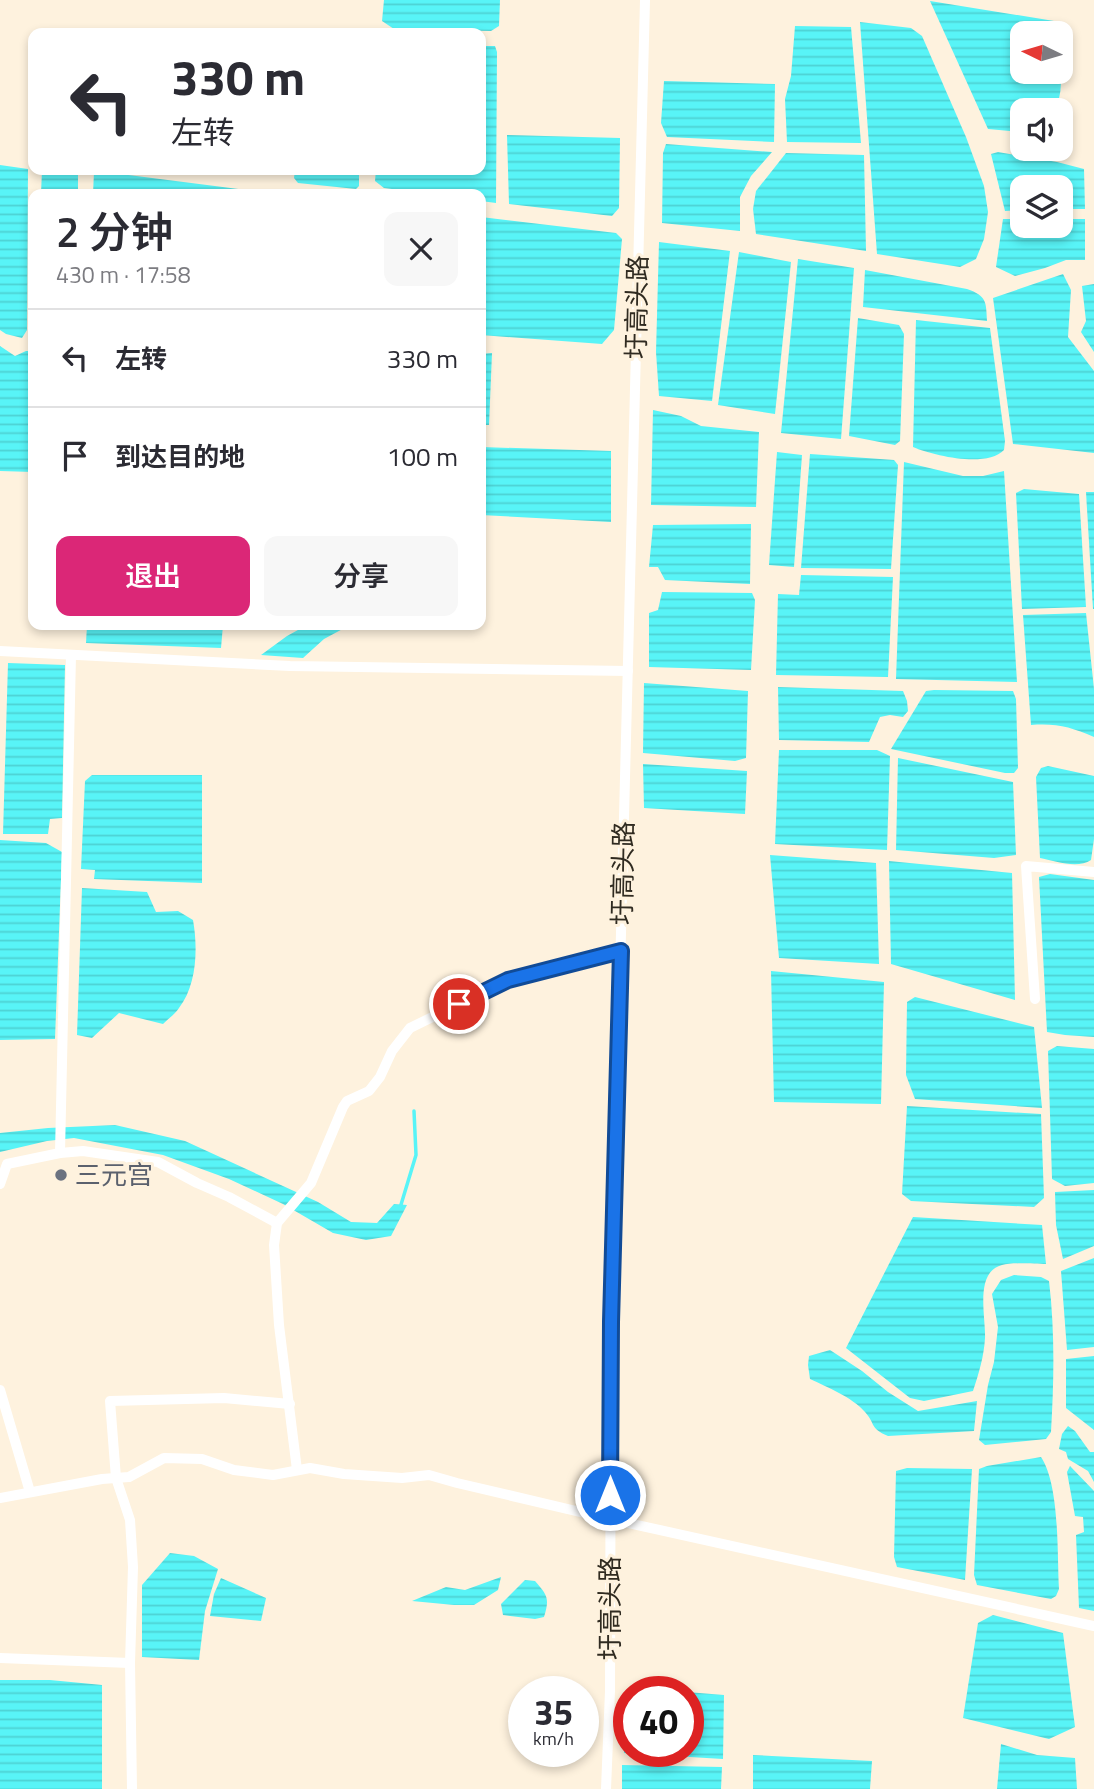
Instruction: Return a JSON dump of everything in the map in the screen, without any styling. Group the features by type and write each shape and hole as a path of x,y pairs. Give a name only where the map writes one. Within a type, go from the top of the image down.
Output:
{"street":[{"name":"圩高头路","path":"606,1789 610,1691 611,1322 645,0"},
{"path":"0,651 290,666 628,671"},
{"path":"60,1148 71,655"},
{"path":"1035,999 1026,866 1094,872"},
{"path":"297,1470 279,1325 274,1245 277,1223 311,1183 343,1107 347,1101 369,1091 392,1051 410,1028 508,980 621,951"},
{"path":"0,1184 8,1164 60,1148 83,1151 158,1162 277,1223"},
{"path":"0,1390 30,1492"},
{"path":"132,1789 130,1520 116,1478 110,1401 224,1398 290,1405"},
{"path":"0,1497 129,1477 164,1458 202,1459 234,1470 273,1475 310,1468 344,1474 402,1478 429,1475 610,1520 1094,1626"},
{"path":"0,1658 130,1663"}],"water":[{"path":"384,0 500,0 499,26 491,31 486,31 486,28 392,28 382,21"},
{"path":"930,1 1054,21 1010,21 1010,84 1061,84 1059,98 1010,98 1010,131 988,129"},
{"path":"860,22 911,28 922,36 966,137 984,186 988,212 984,239 976,259 960,267 877,254"},
{"path":"795,26 851,27 861,143 787,142 785,99 791,76"},
{"path":"486,46 495,46 496,203 486,202 486,189 392,189 384,188 375,181 376,175 486,175"},
{"path":"664,81 775,84 774,142 667,137 661,123"},
{"path":"507,135 620,138 619,208 612,216 509,204"},
{"path":"666,144 772,152 751,176 740,197 740,231 662,223 663,153"},
{"path":"786,153 864,155 866,251 756,234 753,209 756,191"},
{"path":"991,154 1010,154 1010,161 1051,161 1084,169 1085,209 1073,209 1073,175 1010,175 1010,211 1005,211"},
{"path":"0,165 28,169 27,330 22,338 0,330"},
{"path":"42,175 78,175 78,189 41,189"},
{"path":"94,175 129,175 239,189 93,189"},
{"path":"294,175 359,175 359,186 356,189 298,183"},
{"path":"486,218 616,233 622,239 614,330 602,344 486,335"},
{"path":"1003,219 1010,219 1010,238 1073,238 1073,219 1085,219 1085,260 1066,260 1015,276 996,267"},
{"path":"659,242 730,251 712,401 659,396 656,352"},
{"path":"739,252 791,262 775,414 718,405"},
{"path":"798,259 854,268 841,439 781,433"},
{"path":"865,270 967,289 984,300 987,321 863,307"},
{"path":"1063,274 1071,290 1068,337 1094,371 1094,453 1013,444 993,298"},
{"path":"1094,284 1094,352 1081,332 1086,321 1082,286"},
{"path":"858,318 899,325 904,334 900,441 895,445 849,436"},
{"path":"916,320 990,328 1004,450 986,458 960,459 913,447"},
{"path":"0,346 15,356 28,351 28,472 0,471"},
{"path":"492,353 489,425 486,425 486,354"},
{"path":"653,410 681,416 701,426 759,432 756,507 651,505"},
{"path":"486,447 611,451 611,522 486,515"},
{"path":"777,452 802,455 794,567 769,565"},
{"path":"810,454 894,460 898,465 891,569 801,568"},
{"path":"904,462 963,476 983,476 1004,471 1017,682 896,679"},
{"path":"1024,489 1079,494 1086,607 1022,609 1016,493"},
{"path":"1086,492 1094,492 1094,609 1093,609"},
{"path":"751,524 750,584 665,580 658,567 649,567 653,525"},
{"path":"801,575 893,577 888,677 776,675 778,594 799,595"},
{"path":"662,592 752,593 755,600 751,670 649,667 649,613 658,610"},
{"path":"1086,613 1094,689 1094,737 1063,726 1031,725 1023,615"},
{"path":"87,630 223,630 221,648 86,643"},
{"path":"298,630 341,630 324,639 303,658 261,655"},
{"path":"8,663 65,665 62,818 50,819 48,834 3,834"},
{"path":"644,683 748,691 746,758 735,761 643,753"},
{"path":"778,687 903,691 908,711 903,717 880,717 869,742 779,740"},
{"path":"926,691 1013,691 1016,699 1018,768 1014,773 891,749"},
{"path":"779,750 877,750 890,756 887,850 775,844"},
{"path":"898,758 1013,782 1016,855 994,858 896,850"},
{"path":"643,764 747,771 745,814 644,808"},
{"path":"1048,766 1094,776 1094,839 1091,860 1086,863 1066,864 1040,858 1036,777 1041,768"},
{"path":"92,775 202,775 202,883 94,879 95,870 81,869 85,781"},
{"path":"0,840 46,843 62,852 55,1039 0,1040"},
{"path":"770,855 876,863 879,964 779,958"},
{"path":"889,861 1012,873 1015,1000 891,964"},
{"path":"1050,874 1094,880 1094,1037 1047,1032 1039,877"},
{"path":"82,888 147,892 156,912 178,911 193,920 196,954 193,977 185,999 163,1024 119,1013 92,1038 77,1035"},
{"path":"771,971 884,982 881,1104 774,1102"},
{"path":"915,997 1034,1027 1042,1108 915,1099 906,1075 907,1002"},
{"path":"1057,1046 1094,1049 1094,1183 1065,1186 1052,1179 1048,1051"},
{"path":"907,1106 1041,1114 1044,1198 1034,1207 911,1201 902,1194"},
{"path":"115,1125 185,1141 318,1202 351,1222 377,1223 394,1204 407,1205 391,1236 366,1240 333,1233 283,1204 229,1179 163,1155 74,1138 0,1152 0,1133"},
{"path":"1094,1190 1094,1246 1063,1259 1056,1225 1055,1192"},
{"path":"913,1217 1042,1225 1046,1264 1006,1264 993,1269 988,1276 983,1296 984,1345 973,1391 924,1401 910,1398 846,1348"},
{"path":"1094,1258 1094,1347 1067,1350 1061,1271"},
{"path":"1014,1275 1041,1277 1049,1281 1053,1356 1051,1432 1046,1439 985,1445 979,1440 998,1327 992,1294 1001,1280"},
{"path":"830,1350 918,1411 977,1401 974,1431 888,1436 882,1433 853,1402 810,1379 809,1356"},
{"path":"1094,1356 1094,1430 1066,1408 1066,1359"},
{"path":"1068,1426 1075,1431 1090,1452 1094,1452 1094,1482 1088,1471 1068,1459 1066,1452 1059,1449 1062,1434"},
{"path":"1041,1457 1052,1485 1055,1502 1059,1589 1056,1596 1051,1599 977,1585 974,1575 979,1469"},
{"path":"1070,1466 1094,1491 1094,1611 1079,1608 1076,1535 1084,1532 1083,1517 1075,1516 1067,1472"},
{"path":"907,1468 972,1469 965,1580 897,1567 894,1557 896,1471"},
{"path":"170,1553 194,1556 218,1569 205,1611 199,1660 142,1657 142,1585"},
{"path":"501,1577 498,1590 474,1605 412,1601 446,1587 465,1590"},
{"path":"221,1578 266,1598 261,1621 210,1616 214,1594"},
{"path":"525,1580 535,1581 545,1594 547,1605 544,1617 535,1619 503,1615 501,1604"},
{"path":"993,1615 1063,1633 1075,1727 1049,1739 963,1718 978,1623"},
{"path":"0,1680 50,1680 102,1685 102,1789 0,1789"},
{"path":"704,1693 724,1695 723,1759 704,1758"},
{"path":"1001,1744 1037,1755 1075,1758 1077,1789 997,1789"},
{"path":"753,1755 872,1761 870,1789 753,1789"},
{"path":"622,1767 722,1767 721,1789 622,1789"}],"waterway":[{"path":"400,1208 416,1155 414,1111"}],"place":[{"name":"三元宫","path":"61,1175"}],"route":[{"path":"459,1004 508,980 621,951 611,1322 610,1495"}]}
